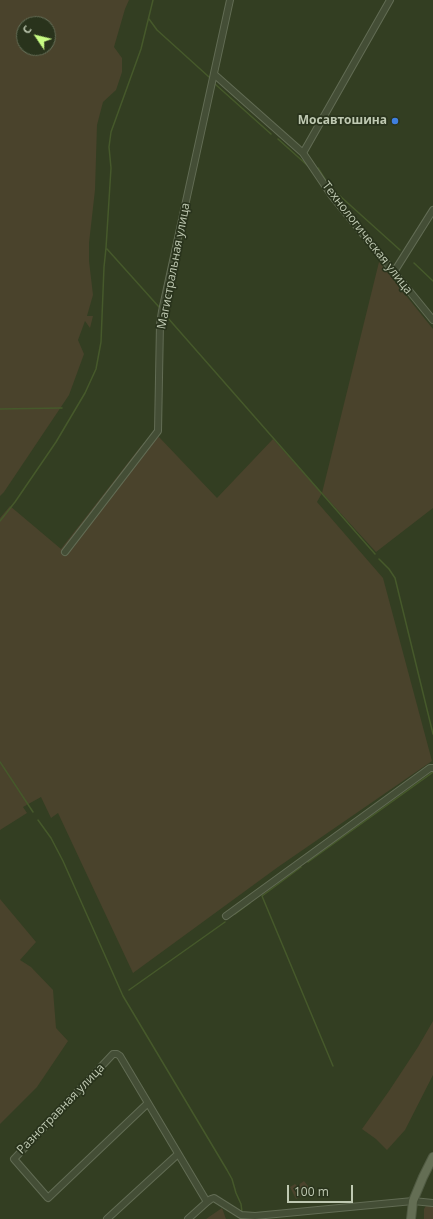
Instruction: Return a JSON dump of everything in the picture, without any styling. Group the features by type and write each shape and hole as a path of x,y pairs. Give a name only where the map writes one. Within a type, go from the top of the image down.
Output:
{"main road":[{"path":"411,1219 413,1201 433,1157"}],"street":[{"name":"Магистральная улица","path":"65,552 158,431 160,324 162,312 215,75 230,0"},
{"path":"303,153 390,0"},
{"name":"Технологическая улица","path":"215,75 303,153 332,196 433,320"},
{"path":"394,272 433,210"},
{"path":"226,916 430,768 433,768"},
{"name":"Разнотравная улица","path":"148,1103 48,1198 14,1158 114,1054 116,1054 120,1056 207,1202"},
{"path":"107,1219 178,1154"},
{"path":"188,1219 207,1202 214,1198 241,1215 255,1216 413,1201 433,1203"}],"shaded area":[{"path":"0,0 129,0 114,47 122,58 122,72 116,90 103,102 97,125 95,190 89,243 89,261 93,295 87,316 93,316 90,328 85,321 78,340 84,354 69,395 0,496"},
{"path":"379,262 433,329 433,508 376,552 322,493"},
{"path":"159,437 217,498 273,439 322,493 317,502 383,578 432,761 278,867 133,973 58,813 51,818 41,797 23,807 27,813 0,830 0,518 10,506 61,549 141,446"},
{"path":"0,899 36,942 20,960 31,967 53,990 56,1028 68,1041 37,1087 0,1124"},
{"path":"433,1021 433,1075 405,1130 387,1150 376,1139 362,1129 418,1047"},
{"path":"304,1181 311,1190 296,1199 290,1187 295,1184 297,1186"},
{"path":"427,1204 433,1205 433,1219 424,1219 424,1209"},
{"path":"222,1208 226,1219 206,1219"}],"waterway":[{"path":"0,521 15,502 56,442 85,393 96,369 101,342 104,267 111,168 109,147 111,132 141,49 153,0"},
{"path":"149,19 157,30 209,77"},
{"path":"215,84 271,134"},
{"path":"278,139 307,165"},
{"path":"318,168 330,187 400,250"},
{"path":"107,249 159,307"},
{"path":"414,263 433,281"},
{"path":"167,317 375,554"},
{"path":"0,409 62,408"},
{"path":"379,559 389,569 395,578 433,734"},
{"path":"0,762 33,812"},
{"path":"308,862 433,772"},
{"path":"38,820 51,838 63,861 123,996 232,1179 241,1204 242,1212"},
{"path":"301,867 262,896 333,1066"},
{"path":"235,914 250,903"},
{"path":"129,990 225,922"}],"place":[{"name":"Мосавтошина","path":"395,121"}]}
